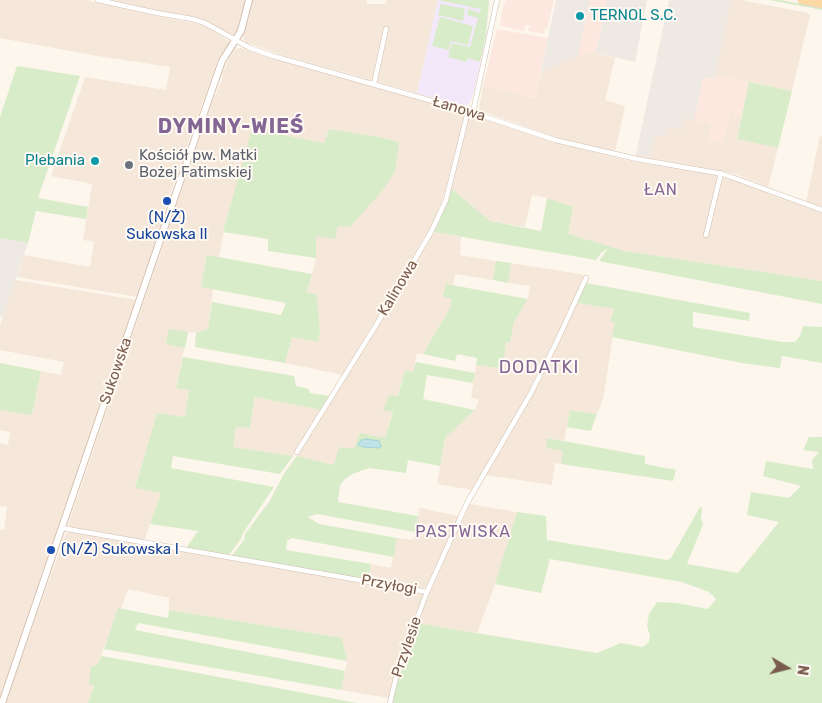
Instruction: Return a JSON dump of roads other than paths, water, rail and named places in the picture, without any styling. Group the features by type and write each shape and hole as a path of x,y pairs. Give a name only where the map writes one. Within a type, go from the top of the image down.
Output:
{"main road":[{"path":"802,0 822,4"}],"street":[{"name":"Łanowa","path":"98,0 192,19 205,23 235,41 273,56 470,112 555,140 637,159 721,173 822,210"},
{"name":"Sukowska","path":"2,703 219,69 228,50 241,32 249,0"},
{"name":"Kalinowa","path":"297,452 431,232 446,200 470,112 497,0"},
{"path":"374,84 386,29"},
{"path":"706,235 721,173"},
{"name":"Przyłogi","path":"62,528 427,592 467,503 531,393 586,278"},
{"name":"Przylesie","path":"390,703 398,669 427,592"}],"water":[{"path":"361,440 379,441 380,448 358,445"}],"waterway":[{"path":"415,629 420,620"}],"place":[{"name":"TERNOL S.C.","path":"580,16"},
{"name":"Plebania","path":"95,161"},
{"name":"Kościół pw. Matki Bożej Fatimskiej","path":"129,165"},
{"name":"(N/Ż) Sukowska II","path":"167,201"},
{"name":"(N/Ż) Sukowska I","path":"51,550"}],"district":[{"name":"DYMINY-WIEŚ","path":"231,127"},
{"name":"ŁAN","path":"661,190"},
{"name":"DODATKI","path":"539,368"},
{"name":"PASTWISKA","path":"463,532"}]}
